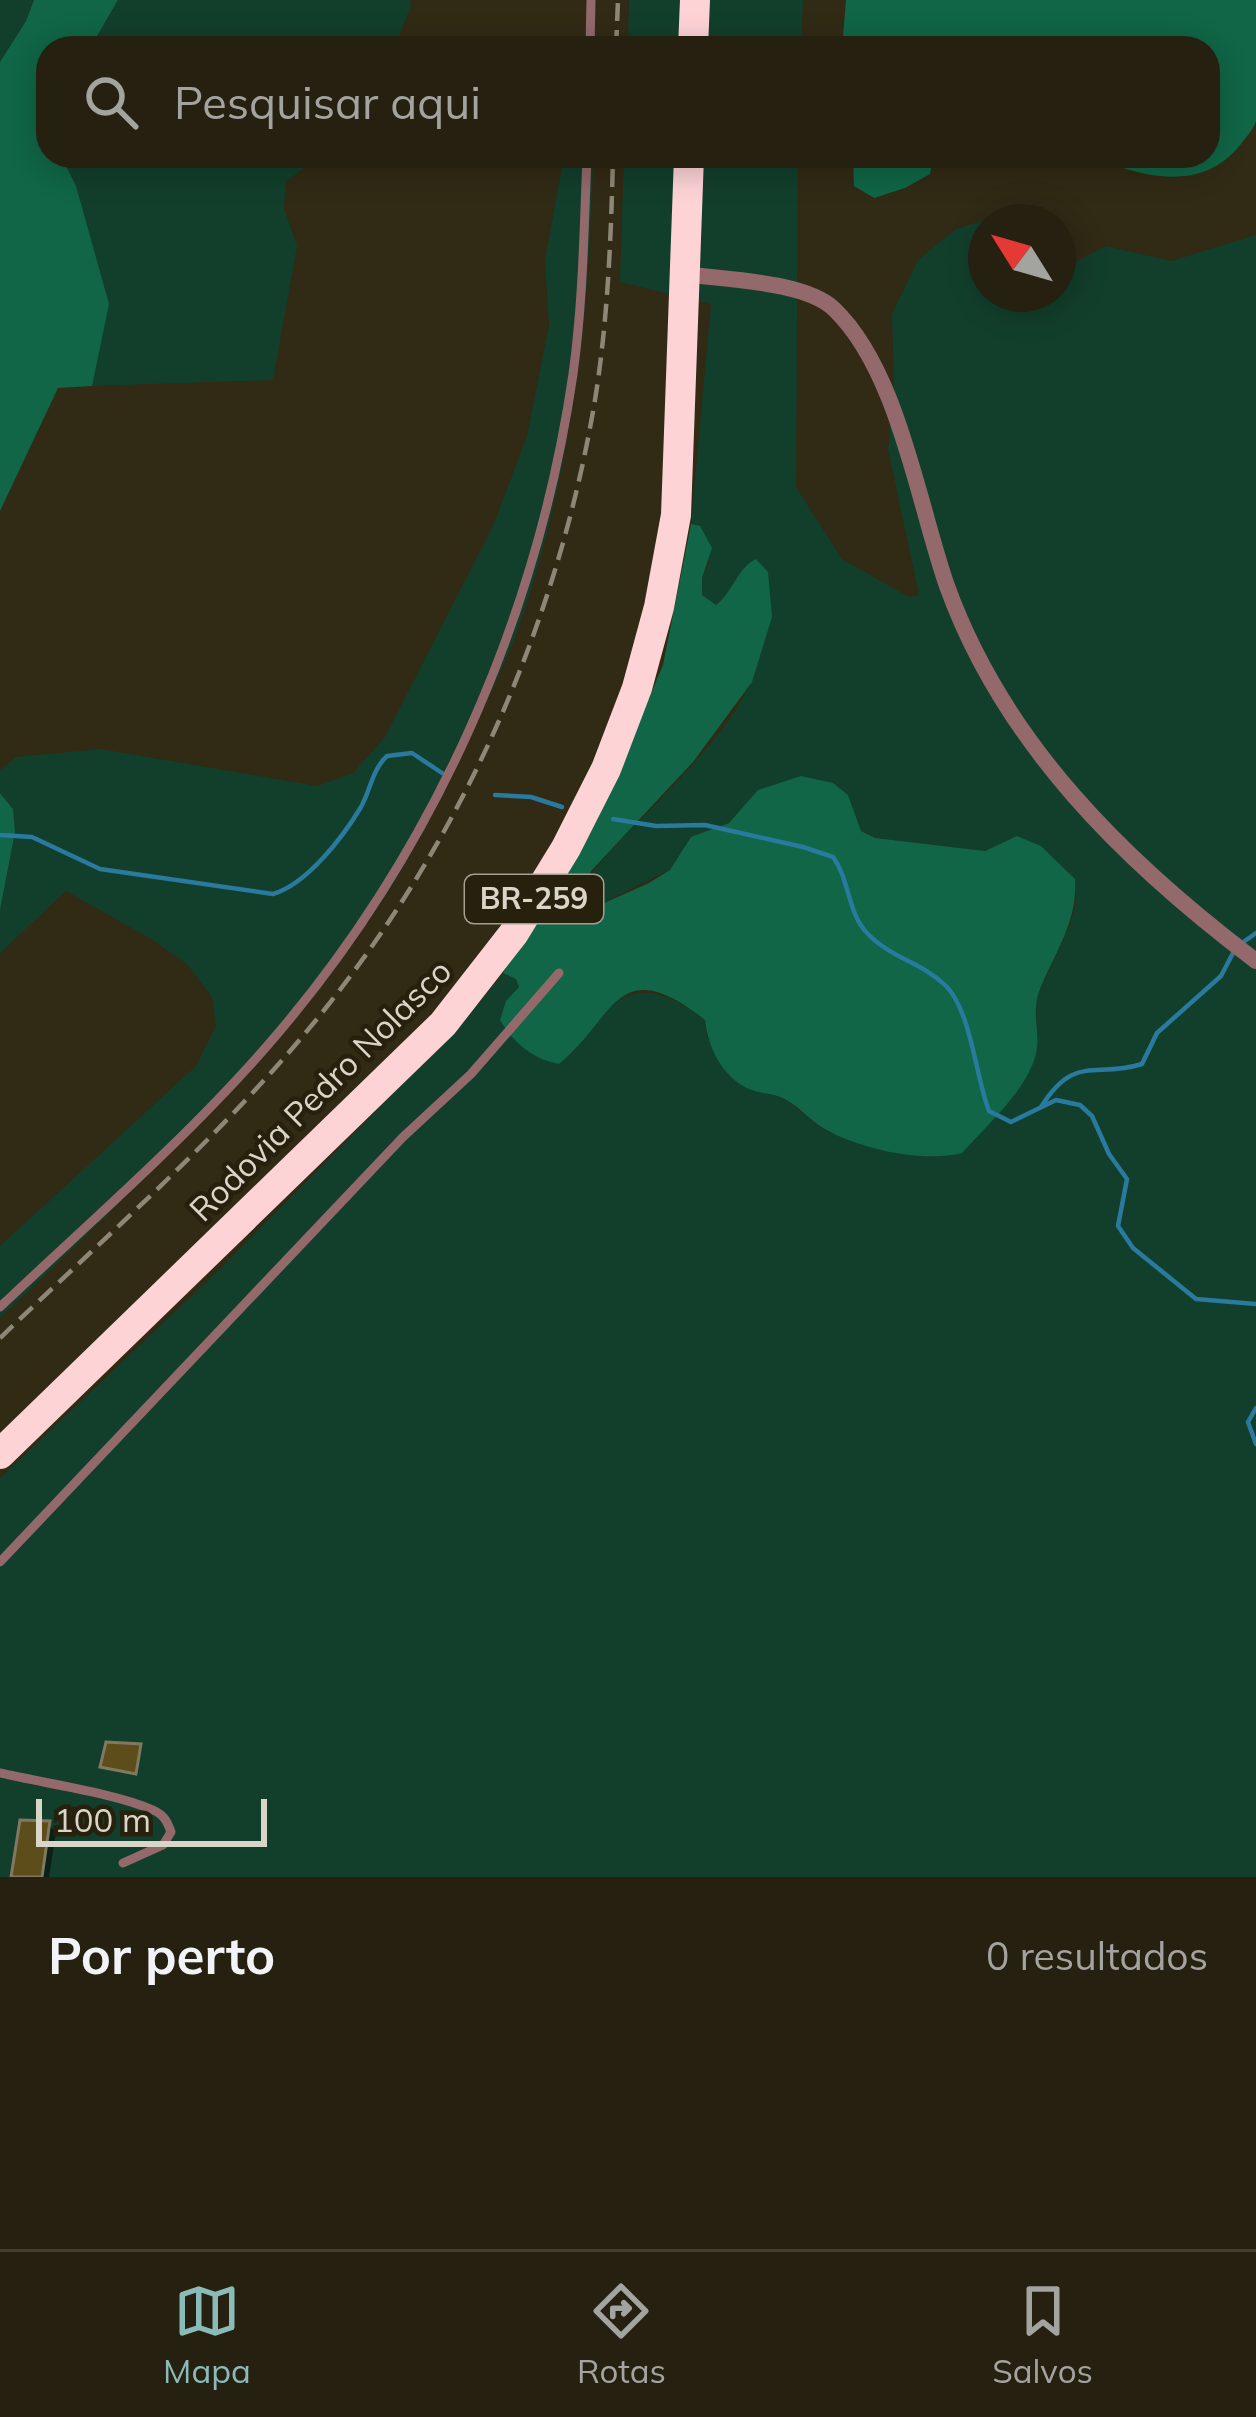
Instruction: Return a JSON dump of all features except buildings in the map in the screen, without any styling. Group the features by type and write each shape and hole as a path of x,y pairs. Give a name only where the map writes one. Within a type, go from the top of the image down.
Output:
{"highway":[{"path":"694,36 695,0"},
{"name":"Rodovia Pedro Nolasco","path":"0,1454 443,1024 514,933 566,848 606,769 637,688 659,608 676,514 689,168"}],"street":[{"path":"685,274 814,295 839,313 872,360 948,586 978,658 1023,734 1108,836 1200,919 1256,961"}],"lane":[{"path":"590,36 591,0"},
{"path":"0,1307 199,1118 269,1044 362,922 440,792 500,657 553,484 579,322 585,168"},
{"path":"0,1562 371,1169 471,1074 559,973"},
{"path":"0,1773 155,1810 166,1819 171,1832 163,1845 123,1863"}],"green space":[{"path":"0,0 34,0 0,62"},
{"path":"34,0 118,0 97,36 36,36 36,168 67,168 109,304 92,386 58,388 0,511 0,62"},
{"path":"118,0 410,0 411,6 399,36 97,36"},
{"path":"629,0 803,0 802,36 628,36"},
{"path":"846,0 1256,0 1256,121 1220,163 1220,36 843,36"},
{"path":"66,168 304,168 286,182 284,208 297,246 273,380 92,386 94,268"},
{"path":"562,168 592,168 582,336 552,514 518,629 443,792 379,906 281,1032 144,1178 0,1318 0,1246 196,1066 216,1026 212,997 187,964 66,891 0,953 0,910 15,832 13,809 0,793 0,770 16,757 101,749 317,786 353,773 385,737 494,524 527,436 549,325 545,260"},
{"path":"624,168 798,168 796,487 842,559 909,597 919,595 888,449 894,389 892,314 918,260 956,229 968,225 968,312 1076,312 1076,262 1106,246 1171,261 1256,235 1256,1877 0,1877 0,1478 220,1269 459,1027 503,973 516,979 519,987 511,997 572,1054 614,1003 629,995 663,996 705,1020 707,1037 749,1089 784,1098 823,1129 854,1142 907,1152 1037,1050 1036,999 1070,925 1075,879 1041,846 1017,836 985,851 875,838 861,831 848,795 833,783 758,791 729,823 691,837 671,869 593,908 581,904 578,891 598,865 732,716 750,685 759,656 758,622 746,564 735,586 715,606 702,595 702,578 709,563 700,527 691,524 711,304 620,282"},
{"path":"853,168 931,168 930,174 905,188 874,198 854,186"},
{"path":"1123,168 1211,168 1169,177"},
{"path":"691,524 700,526 712,548 702,595 716,605 756,559 768,572 772,617 752,682 693,762 592,870 578,891 581,904 593,908 649,883 670,870 691,837 729,823 758,790 801,776 833,783 848,795 861,831 875,838 985,851 1017,836 1041,846 1075,879 1073,910 1037,999 1037,1048 1027,1076 962,1153 928,1156 854,1142 823,1128 785,1099 739,1084 718,1060 705,1020 653,991 634,991 620,999 559,1064 525,1049 500,1020 506,1001 519,987 516,979 503,973 597,820 663,665"},
{"path":"0,793 13,809 15,832 0,910"}],"waterway":[{"path":"0,835 32,837 100,869 273,894 299,880 334,845 361,807 387,756 412,753 442,773"},
{"path":"495,795 531,797 562,807"},
{"path":"613,819 656,826 705,825 833,857 861,926 887,949 937,978 954,997 989,1111 1011,1122 1056,1100 1080,1105 1092,1116 1127,1179 1118,1226 1133,1248 1196,1299 1256,1304"},
{"path":"1242,943 1256,933"},
{"path":"1041,1107 1053,1090 1075,1074 1142,1064 1157,1033 1221,976 1233,953"},
{"path":"1256,1408 1248,1422 1256,1444"}],"railway":[{"path":"616,36 618,0"},
{"path":"0,1338 193,1154 302,1037 407,894 452,817 525,656 577,487 603,339 613,168"}]}
